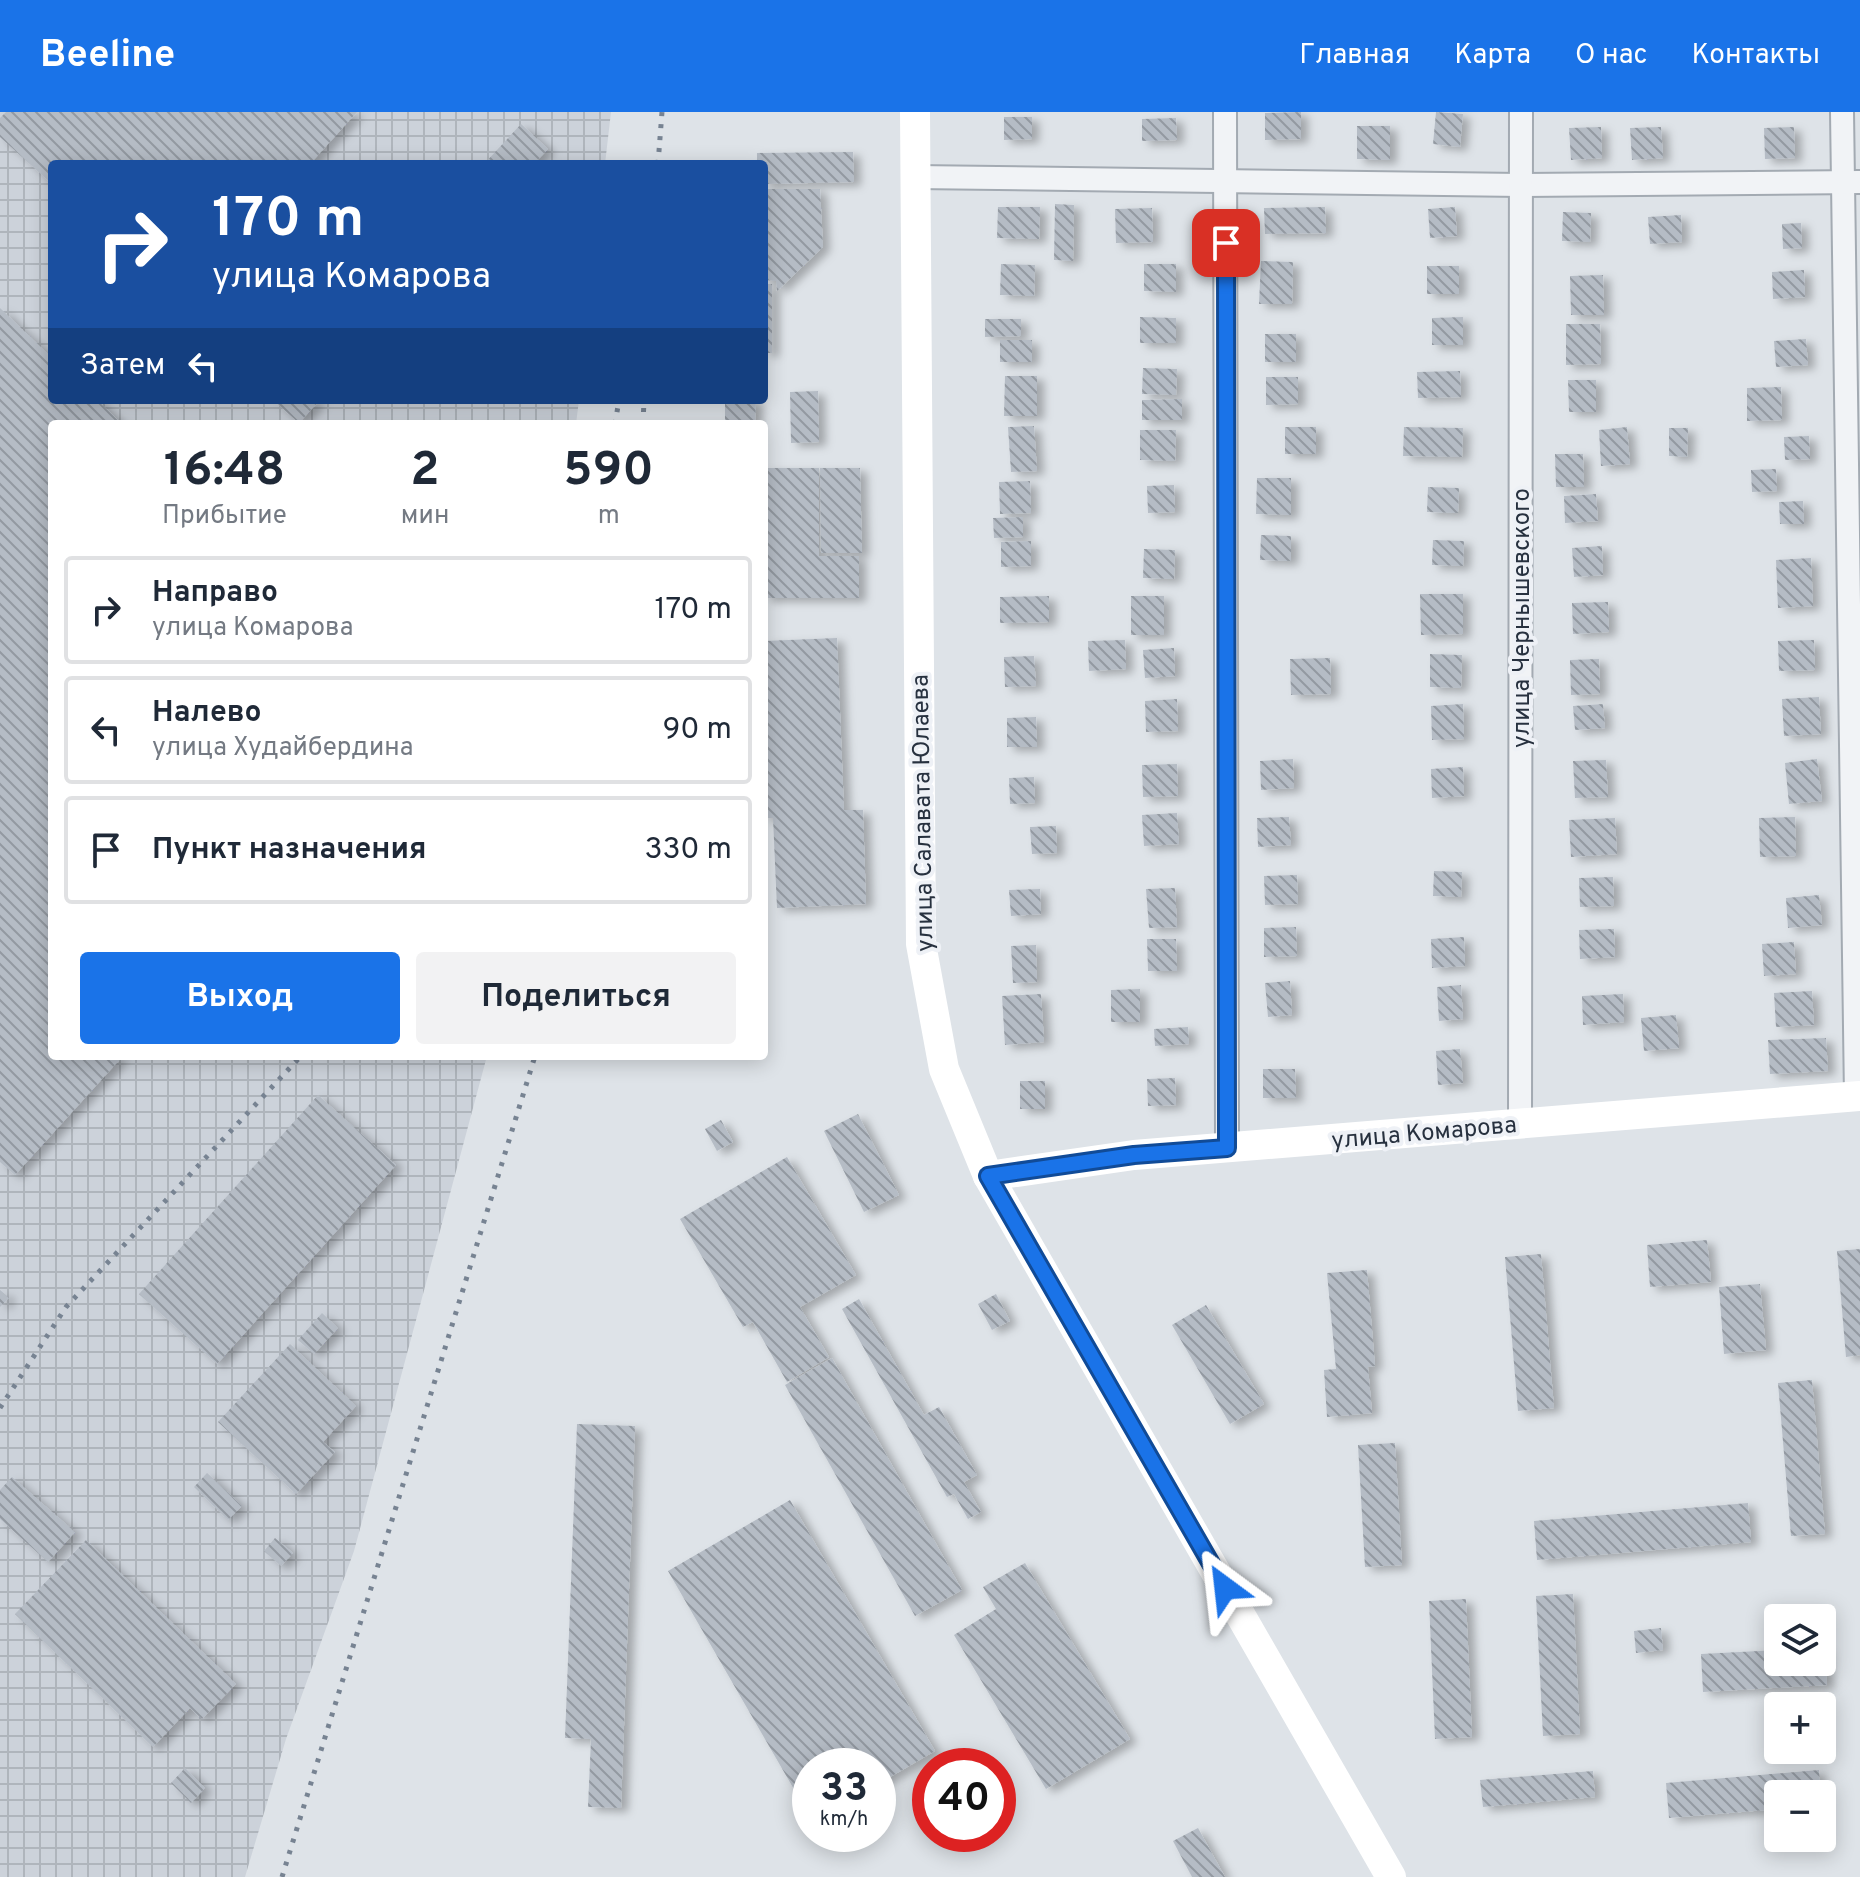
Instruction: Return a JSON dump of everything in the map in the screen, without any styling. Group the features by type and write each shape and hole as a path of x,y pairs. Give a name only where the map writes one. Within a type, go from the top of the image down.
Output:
{"street":[{"name":"улица Салавата Юлаева","path":"915,112 921,944 944,1069 988,1176 1391,1877"},
{"path":"1225,112 1227,1148"},
{"name":"улица Чернышевского","path":"1520,1124 1521,112"},
{"path":"1842,112 1852,182 1858,1097"},
{"path":"915,177 1521,185 1852,182"},
{"name":"улица Комарова","path":"988,1176 1134,1155 1858,1097"}],"shaded area":[{"path":"0,112 611,112 605,160 48,160 48,404 578,404 576,420 48,420 48,1060 486,1060 354,1551 286,1739 245,1877 0,1877"}],"building":[{"path":"6,112 357,112 314,160 48,160 48,180 0,137 0,118"},
{"path":"1301,112 1301,139 1265,140 1265,113"},
{"path":"1436,112 1463,114 1460,147 1433,144"},
{"path":"1004,117 1032,117 1032,139 1004,140"},
{"path":"1176,118 1177,140 1142,141 1142,119"},
{"path":"521,124 548,149 538,160 488,160"},
{"path":"1357,126 1390,126 1390,160 1357,159"},
{"path":"1601,127 1602,158 1571,160 1569,128"},
{"path":"1661,127 1663,158 1632,160 1630,128"},
{"path":"1794,127 1795,158 1765,159 1764,128"},
{"path":"853,152 854,182 768,184 768,160 757,160 757,153"},
{"path":"768,189 820,189 823,247 777,291 776,281 768,280"},
{"path":"1055,204 1074,205 1073,261 1054,260"},
{"path":"998,207 1040,207 1039,239 997,238"},
{"path":"1325,207 1326,233 1265,234 1264,208"},
{"path":"1455,207 1457,236 1430,238 1428,209"},
{"path":"1152,208 1153,242 1116,243 1115,209"},
{"path":"1563,212 1591,213 1590,242 1562,241"},
{"path":"1681,215 1682,242 1650,244 1648,217"},
{"path":"1801,223 1802,248 1783,249 1782,224"},
{"path":"1261,261 1293,262 1292,304 1259,304"},
{"path":"1001,264 1035,265 1034,296 1000,295"},
{"path":"1144,264 1176,264 1176,292 1144,291"},
{"path":"1427,266 1459,266 1459,294 1427,294"},
{"path":"1804,270 1805,297 1773,299 1772,272"},
{"path":"1603,275 1604,315 1571,315 1570,276"},
{"path":"768,284 772,284 772,353 768,353"},
{"path":"0,308 48,354 48,404 101,404 118,420 48,420 48,1060 119,1060 15,1175 0,1162"},
{"path":"1140,317 1176,318 1176,343 1140,343"},
{"path":"1463,317 1463,345 1432,345 1432,318"},
{"path":"985,319 1021,319 1021,336 985,337"},
{"path":"1566,324 1600,324 1601,364 1566,365"},
{"path":"1265,334 1296,334 1296,362 1265,362"},
{"path":"1806,339 1808,365 1776,367 1774,341"},
{"path":"1000,340 1032,340 1032,362 1000,362"},
{"path":"1143,368 1177,369 1176,395 1142,394"},
{"path":"1460,371 1461,397 1418,398 1417,372"},
{"path":"1005,376 1037,376 1037,416 1004,416"},
{"path":"1266,377 1298,377 1298,404 1266,405"},
{"path":"1568,380 1596,380 1596,412 1569,412"},
{"path":"1781,387 1782,420 1747,421 1747,388"},
{"path":"818,391 819,442 791,443 790,392"},
{"path":"1182,399 1182,420 1142,420 1142,400"},
{"path":"278,404 316,404 302,420 296,420"},
{"path":"725,404 756,404 755,420 725,420"},
{"path":"1034,426 1037,471 1011,472 1008,427"},
{"path":"1285,427 1316,427 1316,454 1285,454"},
{"path":"1404,427 1463,428 1462,457 1403,456"},
{"path":"1627,427 1630,464 1601,466 1599,430"},
{"path":"1669,428 1688,428 1687,457 1669,456"},
{"path":"1140,430 1176,430 1175,461 1140,460"},
{"path":"1809,436 1810,459 1785,460 1784,437"},
{"path":"1555,454 1583,454 1584,487 1556,487"},
{"path":"768,468 819,468 819,556 859,556 859,598 768,598"},
{"path":"820,468 860,468 862,553 821,553"},
{"path":"1776,469 1777,491 1752,492 1751,470"},
{"path":"1257,478 1291,478 1291,515 1256,514"},
{"path":"1030,481 1031,513 1000,514 999,482"},
{"path":"1174,485 1175,512 1148,513 1147,486"},
{"path":"1428,487 1459,488 1458,513 1427,512"},
{"path":"1596,494 1598,521 1565,523 1564,496"},
{"path":"1803,501 1804,524 1780,524 1779,502"},
{"path":"1023,517 1023,537 994,538 993,518"},
{"path":"1261,535 1291,536 1291,561 1260,560"},
{"path":"1433,540 1464,541 1463,566 1432,565"},
{"path":"1031,541 1031,566 1001,567 1001,542"},
{"path":"1602,546 1603,575 1574,577 1572,548"},
{"path":"1144,549 1175,550 1174,579 1143,578"},
{"path":"1811,558 1813,606 1778,608 1776,560"},
{"path":"1420,594 1463,594 1463,634 1421,635"},
{"path":"1049,596 1049,622 1000,623 1000,597"},
{"path":"1131,596 1164,596 1164,635 1131,635"},
{"path":"1608,602 1609,632 1573,634 1572,603"},
{"path":"837,638 844,810 863,810 866,904 777,908 773,818 768,818 768,641"},
{"path":"1125,640 1126,669 1089,671 1088,641"},
{"path":"1814,640 1815,670 1779,671 1778,641"},
{"path":"1174,648 1175,676 1145,678 1143,650"},
{"path":"1430,654 1462,655 1461,688 1430,687"},
{"path":"1034,656 1036,686 1005,687 1004,657"},
{"path":"1330,658 1331,694 1291,695 1290,659"},
{"path":"1599,659 1600,694 1571,695 1570,660"},
{"path":"1819,697 1821,734 1784,736 1782,699"},
{"path":"1177,699 1178,731 1146,732 1145,701"},
{"path":"1463,704 1464,739 1432,740 1431,706"},
{"path":"1603,704 1605,728 1575,730 1573,706"},
{"path":"1036,717 1037,747 1007,747 1007,718"},
{"path":"1293,759 1294,788 1261,790 1260,761"},
{"path":"1817,759 1822,801 1789,804 1785,763"},
{"path":"1606,760 1608,797 1575,798 1573,761"},
{"path":"1177,764 1178,796 1143,797 1142,765"},
{"path":"1463,767 1464,796 1432,798 1431,769"},
{"path":"1034,777 1035,803 1010,804 1009,778"},
{"path":"1177,813 1179,844 1144,846 1142,815"},
{"path":"1289,817 1291,845 1258,847 1257,818"},
{"path":"1795,817 1796,856 1760,857 1759,818"},
{"path":"1615,818 1617,854 1571,857 1569,820"},
{"path":"1056,826 1057,853 1032,854 1030,827"},
{"path":"1434,871 1462,872 1461,897 1433,896"},
{"path":"1297,875 1298,904 1265,905 1264,876"},
{"path":"1613,877 1614,906 1580,907 1579,878"},
{"path":"1175,888 1177,927 1149,928 1146,889"},
{"path":"1040,889 1041,914 1011,916 1009,890"},
{"path":"1819,895 1822,925 1788,928 1786,898"},
{"path":"1296,927 1297,956 1264,957 1264,928"},
{"path":"1614,929 1615,957 1580,959 1579,930"},
{"path":"1464,937 1465,966 1432,968 1431,939"},
{"path":"1147,939 1176,939 1177,971 1148,971"},
{"path":"1794,942 1796,974 1764,976 1762,944"},
{"path":"1036,945 1037,982 1013,983 1011,946"},
{"path":"1290,981 1292,1015 1268,1017 1265,983"},
{"path":"1461,985 1463,1019 1439,1021 1437,987"},
{"path":"1140,989 1140,1022 1111,1022 1111,990"},
{"path":"1812,991 1814,1025 1776,1027 1774,993"},
{"path":"1041,994 1044,1042 1005,1045 1002,996"},
{"path":"1623,994 1624,1022 1583,1025 1582,996"},
{"path":"1676,1015 1679,1048 1644,1051 1641,1018"},
{"path":"1188,1027 1189,1044 1155,1046 1154,1029"},
{"path":"1826,1038 1828,1071 1770,1074 1768,1040"},
{"path":"1460,1049 1463,1083 1438,1085 1436,1051"},
{"path":"1263,1069 1295,1069 1296,1098 1263,1098"},
{"path":"1175,1078 1176,1105 1148,1106 1147,1079"},
{"path":"1020,1081 1045,1081 1045,1109 1020,1109"},
{"path":"318,1095 396,1165 217,1364 139,1294"},
{"path":"858,1114 899,1195 864,1212 824,1131"},
{"path":"721,1120 733,1142 717,1151 705,1129"},
{"path":"787,1157 856,1275 800,1307 829,1357 787,1382 753,1322 743,1327 680,1219"},
{"path":"1707,1240 1711,1282 1650,1287 1647,1245"},
{"path":"1860,1249 1860,1355 1846,1357 1837,1251"},
{"path":"1541,1254 1554,1408 1518,1411 1505,1257"},
{"path":"1367,1270 1375,1366 1368,1367 1372,1413 1327,1417 1324,1370 1336,1369 1327,1273"},
{"path":"1760,1284 1766,1350 1724,1354 1719,1287"},
{"path":"0,1290 9,1298 0,1307"},
{"path":"996,1294 1010,1321 992,1330 978,1304"},
{"path":"859,1299 924,1415 939,1407 977,1475 964,1482 981,1512 968,1519 954,1494 947,1497 842,1309"},
{"path":"1206,1305 1264,1404 1230,1424 1172,1325"},
{"path":"322,1313 338,1328 314,1354 298,1340"},
{"path":"290,1344 356,1406 323,1442 335,1452 296,1494 218,1422"},
{"path":"832,1358 962,1590 915,1616 785,1385"},
{"path":"1812,1380 1825,1534 1791,1536 1778,1383"},
{"path":"577,1424 635,1426 621,1808 588,1807 591,1739 565,1738"},
{"path":"1395,1443 1402,1565 1365,1567 1358,1445"},
{"path":"207,1473 242,1506 228,1520 194,1487"},
{"path":"12,1477 75,1532 48,1562 0,1519 0,1490"},
{"path":"790,1500 933,1748 912,1748 912,1764 896,1774 896,1748 792,1748 792,1786 668,1571"},
{"path":"1748,1503 1751,1542 1537,1560 1534,1521"},
{"path":"275,1538 293,1553 281,1566 264,1551"},
{"path":"86,1540 236,1684 202,1719 190,1708 153,1747 15,1614"},
{"path":"1025,1563 1130,1739 1046,1789 954,1635 996,1609 983,1587"},
{"path":"1573,1594 1580,1734 1543,1736 1536,1596"},
{"path":"1466,1599 1472,1737 1435,1739 1429,1601"},
{"path":"1661,1628 1663,1650 1636,1653 1634,1631"},
{"path":"1764,1651 1764,1676 1827,1676 1827,1685 1703,1692 1701,1654"},
{"path":"185,1768 205,1788 191,1803 171,1783"},
{"path":"1819,1770 1820,1780 1764,1780 1764,1810 1669,1818 1666,1783"},
{"path":"1593,1771 1595,1797 1483,1807 1480,1780"},
{"path":"1198,1828 1225,1877 1192,1877 1173,1841"}],"railway":[{"path":"658,160 662,112"},
{"path":"616,420 618,404"},
{"path":"643,420 644,404"},
{"path":"0,1408 66,1307 297,1060"},
{"path":"282,1877 534,1060"}],"route":[{"path":"1225,1588 988,1176 1134,1155 1227,1148 1226,243"}]}
